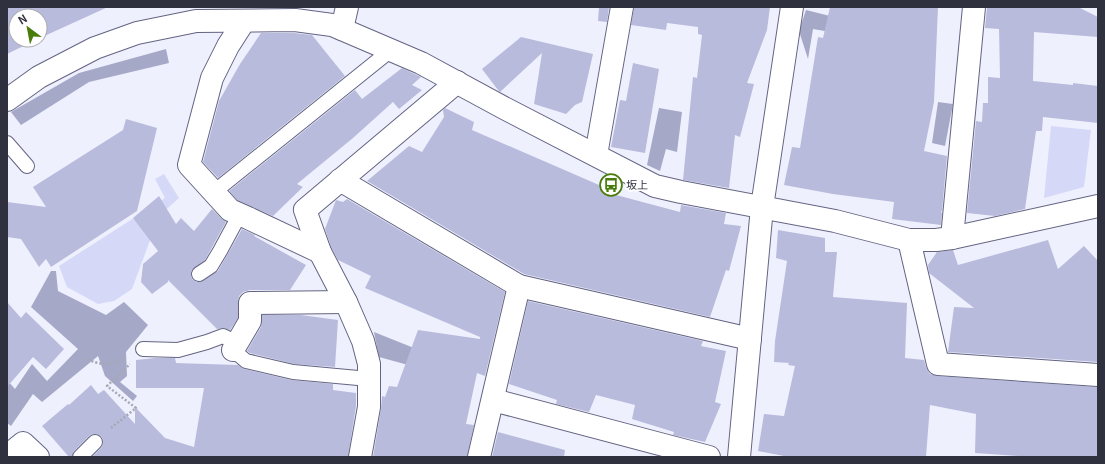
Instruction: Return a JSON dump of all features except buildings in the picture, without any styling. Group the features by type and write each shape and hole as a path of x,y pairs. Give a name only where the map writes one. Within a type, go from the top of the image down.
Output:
{"street":[{"path":"342,29 347,7"},
{"path":"596,155 622,7"},
{"path":"740,457 762,208 792,7"},
{"path":"952,238 974,7"},
{"path":"244,20 228,46 212,78 190,165 230,210 320,252"},
{"path":"7,100 40,77 95,48 137,33 196,21 295,20 332,25 421,63 655,186 835,221 909,240 936,240 952,238 1098,206"},
{"path":"360,457 369,407 369,364 363,341 346,302 320,252 305,210 457,82"},
{"path":"340,180 519,286 750,339"},
{"path":"909,240 938,364 1098,375"},
{"path":"479,457 519,286"},
{"path":"235,347 250,321 250,303 346,302"},
{"path":"493,400 709,457"},
{"path":"7,456 23,443 38,457"}],"lane":[{"path":"214,192 391,50"},
{"path":"7,144 27,166"},
{"path":"199,274 211,266 240,214"},
{"path":"143,349 178,350 223,336 235,347 246,361 293,372 369,379"},
{"path":"80,457 95,442"}],"path":[{"path":"84,358 106,365 116,363 143,349"},
{"path":"95,442 136,408 107,386 128,366"}],"shaded area":[{"path":"806,10 866,25 866,38 813,29 808,59 799,31"},
{"path":"166,49 169,63 89,82 21,125 11,112 79,73"},
{"path":"938,102 953,104 945,146 932,143"},
{"path":"659,108 682,112 677,152 666,149 660,171 647,165"},
{"path":"1051,126 1091,130 1084,187 1044,198"},
{"path":"164,174 179,198 159,216 132,289 114,301 98,304 67,287 59,266 165,198 155,179"},
{"path":"51,271 56,271 58,291 106,315 124,302 148,325 126,352 127,376 120,382 137,396 133,401 105,376 98,356 42,402 33,394 11,426 7,423 8,381 15,389 32,364 47,381 78,349 31,307"},
{"path":"374,332 424,352 419,368 379,357"}],"place":[{"name":"坂上","path":"611,185"}]}
